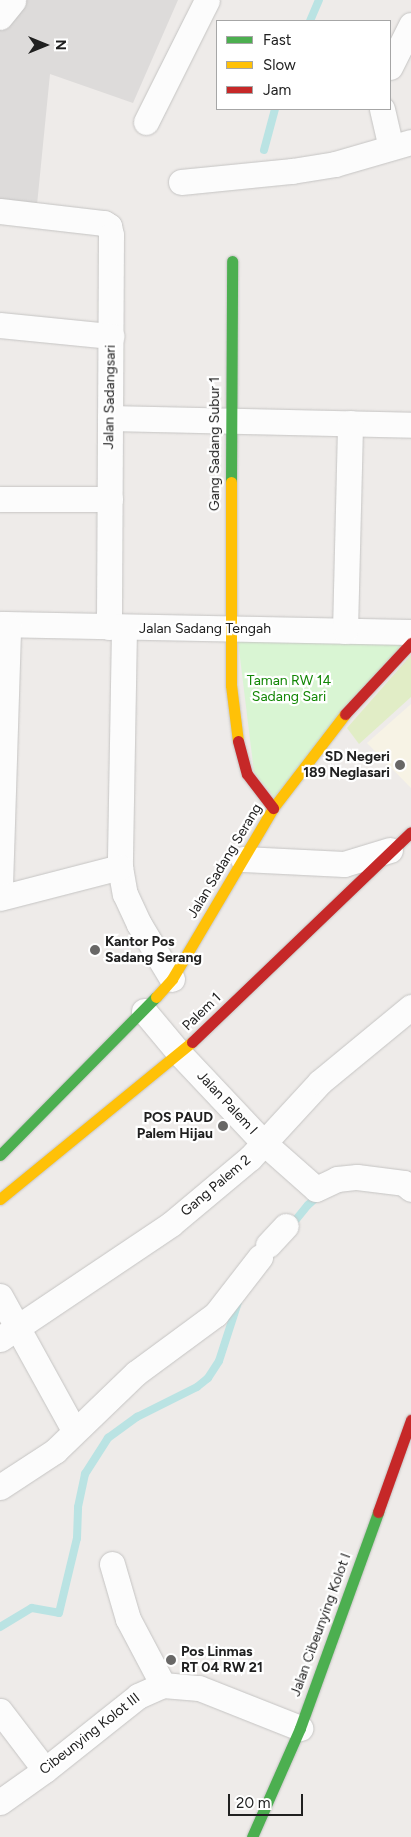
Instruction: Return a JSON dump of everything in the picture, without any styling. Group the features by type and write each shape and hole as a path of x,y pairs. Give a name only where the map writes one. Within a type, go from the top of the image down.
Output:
{"street":[{"path":"146,122 207,0"},
{"path":"391,66 411,25"},
{"path":"181,182 292,171 335,164 401,144 383,110"},
{"name":"Jalan Sadangsari","path":"0,211 104,223 109,226 111,235 110,499 116,628 120,867 126,894 139,924 172,979"},
{"name":"Gang Sadang Subur 1","path":"232,261 230,628 235,730 248,774 273,808"},
{"path":"0,325 111,336"},
{"path":"110,418 411,425"},
{"path":"345,631 350,423"},
{"path":"0,499 110,499"},
{"path":"0,886 4,624"},
{"name":"Jalan Sadang Tengah","path":"4,624 116,628 230,628 411,632"},
{"name":"Jalan Sadang Serang","path":"0,1155 144,1011 172,979 273,808 354,702 411,643"},
{"name":"Palem 1","path":"0,1199 180,1054 390,850 411,832"},
{"path":"243,859 344,864 390,850"},
{"path":"0,898 120,867"},
{"name":"Gang Palem 2","path":"9,1333 171,1224 250,1158 320,1082 411,1007"},
{"name":"Jalan Palem I","path":"144,1011 180,1054 264,1142 316,1189 336,1179 357,1177 407,1186"},
{"path":"0,1487 55,1451 74,1430 136,1373 216,1314 264,1251 286,1226"},
{"path":"0,1296 9,1333 74,1430"},
{"name":"Jalan Cibeunying Kolot I","path":"252,1837 300,1728 411,1420"},
{"path":"112,1564 126,1610 163,1685"},
{"name":"Cibeunying Kolot III","path":"0,1802 45,1770 138,1696 163,1685 199,1688 300,1728"},
{"path":"0,1712 45,1770"}],"shaded area":[{"path":"0,0 178,0 133,103 50,74 36,215 0,205"},
{"name":"SD Negeri 189 Neglasari","path":"411,704 411,788 367,743"}],"green space":[{"name":"Taman RW 14 Sadang Sari","path":"237,633 407,641 274,797 254,772"},
{"path":"411,655 411,697 359,744 347,728"}],"waterway":[{"path":"310,20 319,0"},
{"path":"264,150 275,110"},
{"path":"290,1227 319,1195"},
{"path":"0,1627 32,1608 59,1613 77,1538 78,1507 85,1474 108,1438 137,1417 197,1387 208,1378 219,1361 238,1302"}],"traffic: fast":[{"path":"231,482 232,261"},
{"path":"0,1155 156,997"},
{"path":"252,1837 300,1728 378,1512"}],"traffic: slow":[{"path":"231,482 231,685 238,741"},
{"path":"156,997 172,979 273,808 345,714"},
{"path":"0,1199 192,1042"}],"traffic: jam":[{"path":"345,714 411,643"},
{"path":"238,741 247,774 273,808"},
{"path":"192,1042 411,832"},
{"path":"378,1512 411,1420"}],"place":[{"name":"SD Negeri 189 Neglasari","path":"400,765"},
{"name":"Kantor Pos Sadang Serang","path":"95,950"},
{"name":"POS PAUD Palem Hijau","path":"223,1126"},
{"name":"Pos Linmas RT 04 RW 21","path":"171,1660"}]}
